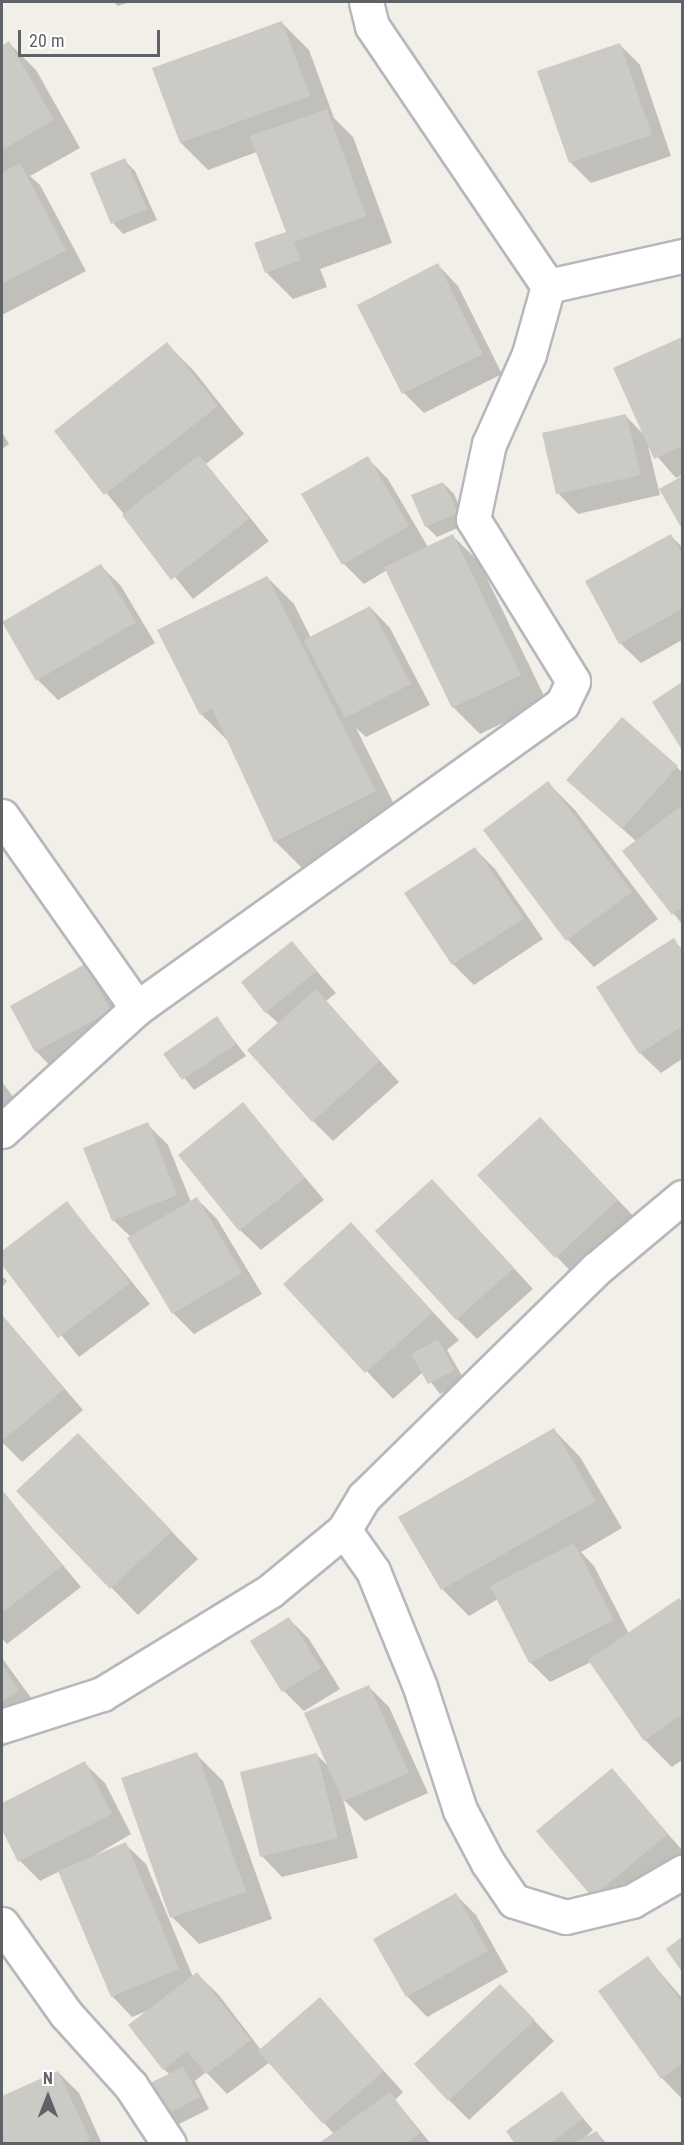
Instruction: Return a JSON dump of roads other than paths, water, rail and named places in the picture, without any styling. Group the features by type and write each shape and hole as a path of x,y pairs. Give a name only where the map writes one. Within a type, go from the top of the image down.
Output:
{"street":[{"path":"2,1131 137,1008 562,704 573,681 473,519 489,444 529,354 548,286 372,26 366,2"},
{"path":"548,286 682,255"},
{"path":"2,816 137,1008"},
{"path":"2,1726 102,1694 270,1591 344,1530 364,1497 596,1269 682,1197"},
{"path":"344,1530 373,1571 420,1686 460,1810 488,1863 514,1901 566,1917 632,1901 682,1872"},
{"path":"2,1924 66,2014 131,2086 169,2144"}]}
